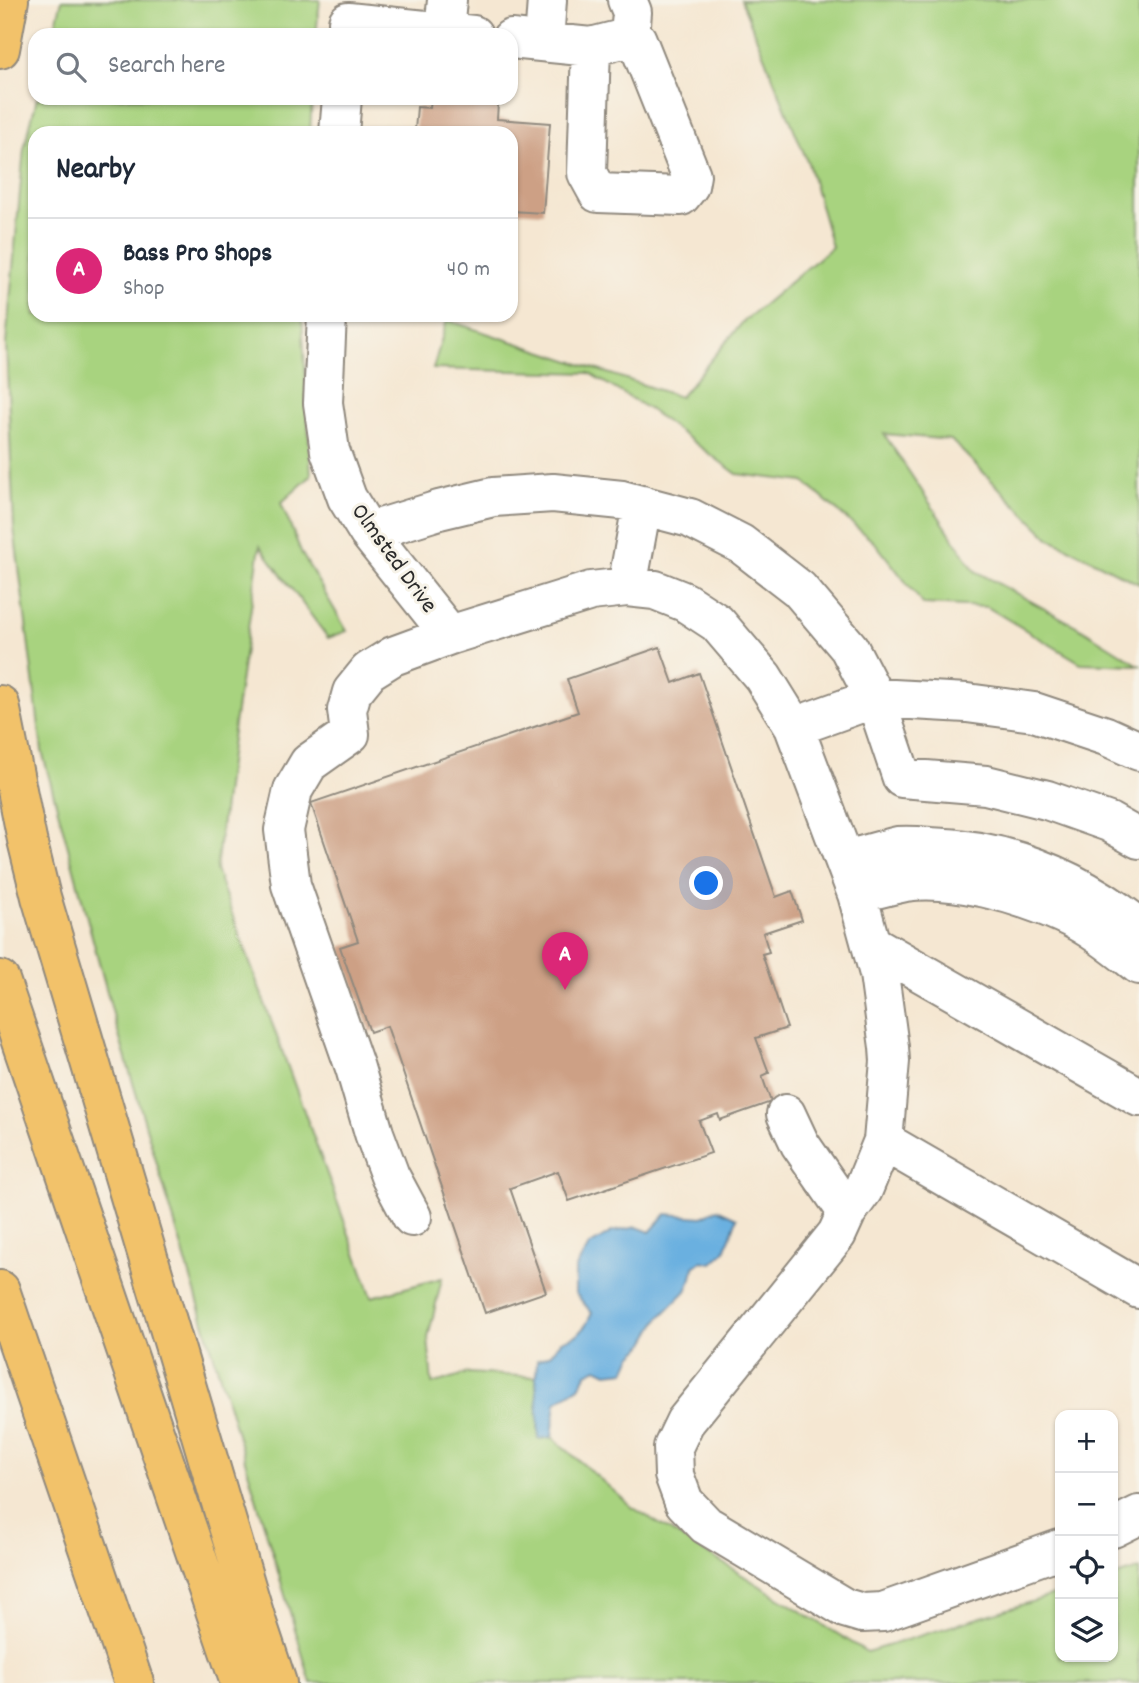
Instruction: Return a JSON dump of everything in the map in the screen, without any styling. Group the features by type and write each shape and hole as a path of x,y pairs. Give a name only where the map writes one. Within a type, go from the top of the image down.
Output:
{"highway":[{"path":"0,49 9,0"},
{"path":"0,705 27,840 45,910 277,1683"},
{"path":"0,981 240,1683"},
{"path":"0,1290 134,1683"},
{"path":"0,1305 26,1365"}],"street":[{"path":"547,0 528,41 591,47 628,18 691,175 689,186 681,196 598,193 587,173 591,47"},
{"path":"348,19 455,22"},
{"path":"340,126 341,105"},
{"name":"Olmsted Drive","path":"327,322 323,404 330,451 348,498 368,532 450,635"},
{"path":"368,532 439,510 494,497 553,493 622,500 690,518 741,544 799,589 849,648 875,698 902,778 986,785 1047,800 1110,822 1139,839"},
{"path":"627,587 642,505"},
{"path":"412,1217 390,1176 374,1133 355,1068 291,885 284,830 293,790 309,763 350,734 347,710 352,692 369,671 393,656 450,635 591,591 627,587 655,590 685,602 718,623 763,677 794,727 851,877 871,944 879,974 890,1061 883,1141 863,1190 847,1212 837,1234 685,1422 673,1447 674,1475 684,1502 706,1525 845,1608 862,1614 883,1612 1055,1551"},
{"path":"794,727 875,698 967,703 1034,712 1106,736 1139,751"},
{"path":"851,877 900,846 948,847 996,854 1057,875 1113,906 1139,927"},
{"path":"851,877 906,882 951,881 1011,894 1064,914 1112,944 1139,965"},
{"path":"871,944 1139,1097"},
{"path":"786,1114 800,1144 847,1212"},
{"path":"883,1141 1139,1289"},
{"path":"1118,1526 1139,1515"}],"green space":[{"path":"62,0 320,0 317,28 55,28"},
{"path":"741,0 1139,0 1139,584 1049,538 951,440 884,434 975,571 1082,629 1139,665 1081,663 987,607 923,604 876,544 804,482 737,474 650,410 589,373 433,369 446,322 453,322 680,397 742,323 832,247 808,163"},
{"path":"35,105 312,105 310,126 30,126"},
{"path":"28,133 28,322 302,322 311,476 281,503 302,554 347,631 328,638 260,546 216,870 372,1297 442,1278 428,1338 432,1384 468,1373 536,1377 539,1439 552,1437 632,1507 867,1652 1055,1595 1055,1662 1118,1662 1118,1575 1139,1569 1139,1683 311,1683 117,1029 42,751 14,528 6,344 24,149"}],"water":[{"path":"717,1209 737,1218 725,1251 712,1263 702,1261 694,1267 686,1291 660,1317 643,1346 632,1356 625,1371 607,1373 597,1368 587,1373 579,1387 556,1402 552,1437 539,1439 537,1360 551,1354 561,1341 577,1335 592,1313 575,1293 575,1269 589,1246 612,1232 637,1227 650,1232 666,1214 702,1217"}],"building":[{"path":"430,105 498,105 497,119 550,123 543,213 518,211 518,126 415,126 417,107 430,108"},
{"path":"660,647 673,683 699,673 776,897 792,891 802,920 763,933 769,952 762,954 787,1028 756,1038 769,1073 762,1076 771,1102 720,1120 718,1114 699,1121 711,1153 569,1201 558,1171 510,1188 546,1292 485,1313 387,1026 370,1032 340,947 358,941 311,803 578,712 567,679"}],"place":[{"name":"Bass Pro Shops","path":"565,990"}]}
